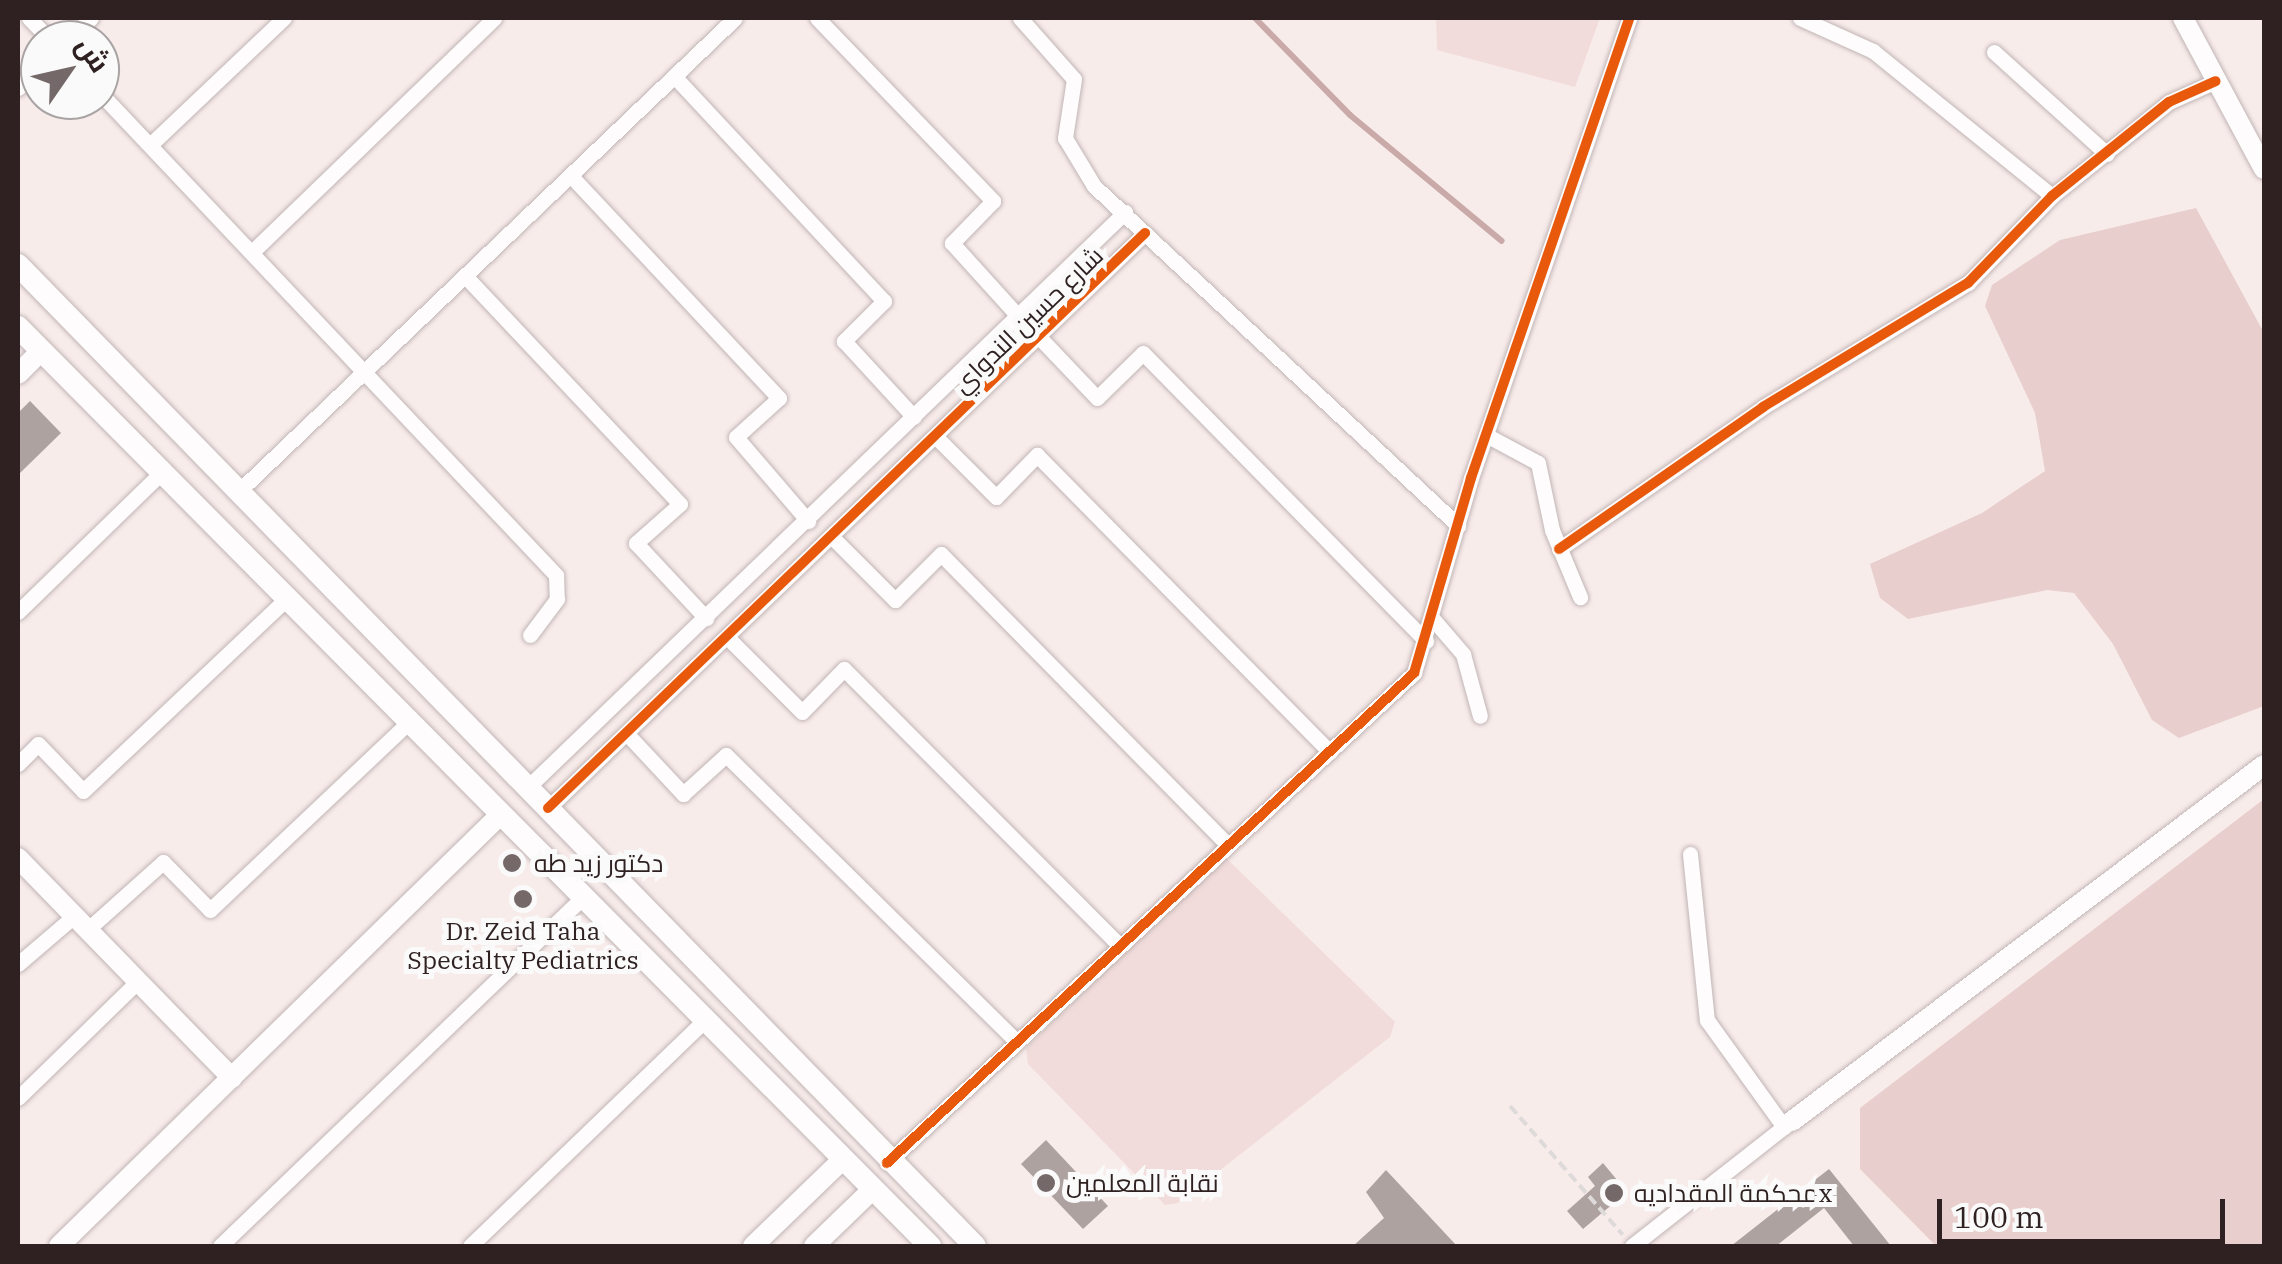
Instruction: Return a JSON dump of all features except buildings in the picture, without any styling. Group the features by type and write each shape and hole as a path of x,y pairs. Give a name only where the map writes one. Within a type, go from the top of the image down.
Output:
{"main road":[{"path":"18,265 528,787 887,1162 974,1246"},
{"path":"18,327 501,814 702,1023 870,1192 930,1246"}],"street":[{"path":"150,145 284,18"},
{"path":"252,252 494,18"},
{"path":"240,492 468,279 735,18"},
{"path":"817,18 993,201 952,243 1018,316"},
{"path":"1020,18 1074,79 1062,122 1069,152 1145,233 1458,526"},
{"path":"887,1162 1226,843 1414,673 1486,434 1629,18"},
{"path":"1800,18 1873,51 2052,196"},
{"path":"2183,18 2264,168"},
{"path":"1994,52 2107,154"},
{"path":"674,76 884,301 844,340 914,417"},
{"path":"1559,549 1763,407 1968,283 2052,196 2169,102 2216,80"},
{"path":"120,113 556,575 557,599 530,634"},
{"path":"572,177 780,398 736,438 808,521"},
{"name":"شارع حسين الندواي","path":"528,787 1125,212"},
{"name":"شارع حسين الندواي","path":"548,808 729,639 1145,233"},
{"path":"468,279 680,504 636,543 706,618"},
{"path":"1039,337 1097,398 1143,354 1426,641"},
{"path":"18,374 41,351"},
{"path":"1486,434 1538,463 1559,549 1580,597"},
{"path":"936,437 996,496 1037,455 1330,752"},
{"path":"18,612 162,472"},
{"path":"833,538 895,600 941,554 1226,843"},
{"path":"18,764 38,744 83,792 286,598"},
{"path":"1432,618 1463,654 1480,716"},
{"path":"729,639 802,712 844,669 1118,944"},
{"path":"18,964 162,862 210,910 409,722"},
{"path":"628,735 683,794 726,755 1016,1042"},
{"path":"1633,1246 1788,1124 2264,765"},
{"path":"60,1246 501,814"},
{"path":"1690,854 1707,1020 1788,1124"},
{"path":"18,858 232,1078"},
{"path":"220,1246 582,898"},
{"path":"18,1098 137,982"},
{"path":"470,1246 702,1023"},
{"path":"753,1246 840,1162"},
{"path":"814,1246 870,1192"}],"path":[{"path":"1510,1106 1633,1246"}],"shaded area":[{"path":"1436,18 1600,18 1575,87 1437,50"},
{"path":"2196,208 2264,333 2264,706 2179,738 2152,720 2113,644 2074,593 2047,590 1908,619 1880,598 1870,564 1982,513 2045,471 2035,413 1985,306 1992,285 2060,240"},
{"path":"2264,799 2264,1246 1936,1246 1860,1169 1860,1108"},
{"path":"1225,857 1395,1022 1390,1037 1178,1203 1165,1205 1028,1064 1026,1048"}],"waterway":[{"path":"1255,18 1350,115 1502,241"}],"cycle path":[{"path":"887,1163 1414,673 1471,478 1629,18"},
{"path":"1559,549 1763,407 1968,283 2052,196 2169,102 2216,81"},
{"path":"548,808 1145,233"}],"place":[{"name":"دكتور زيد طه","path":"512,863"},
{"name":"Dr. Zeid Taha Specialty Pediatrics","path":"523,899"},
{"name":"نقابة المعلمين","path":"1046,1183"},
{"name":"محكمة المقداديهx","path":"1614,1193"}]}
